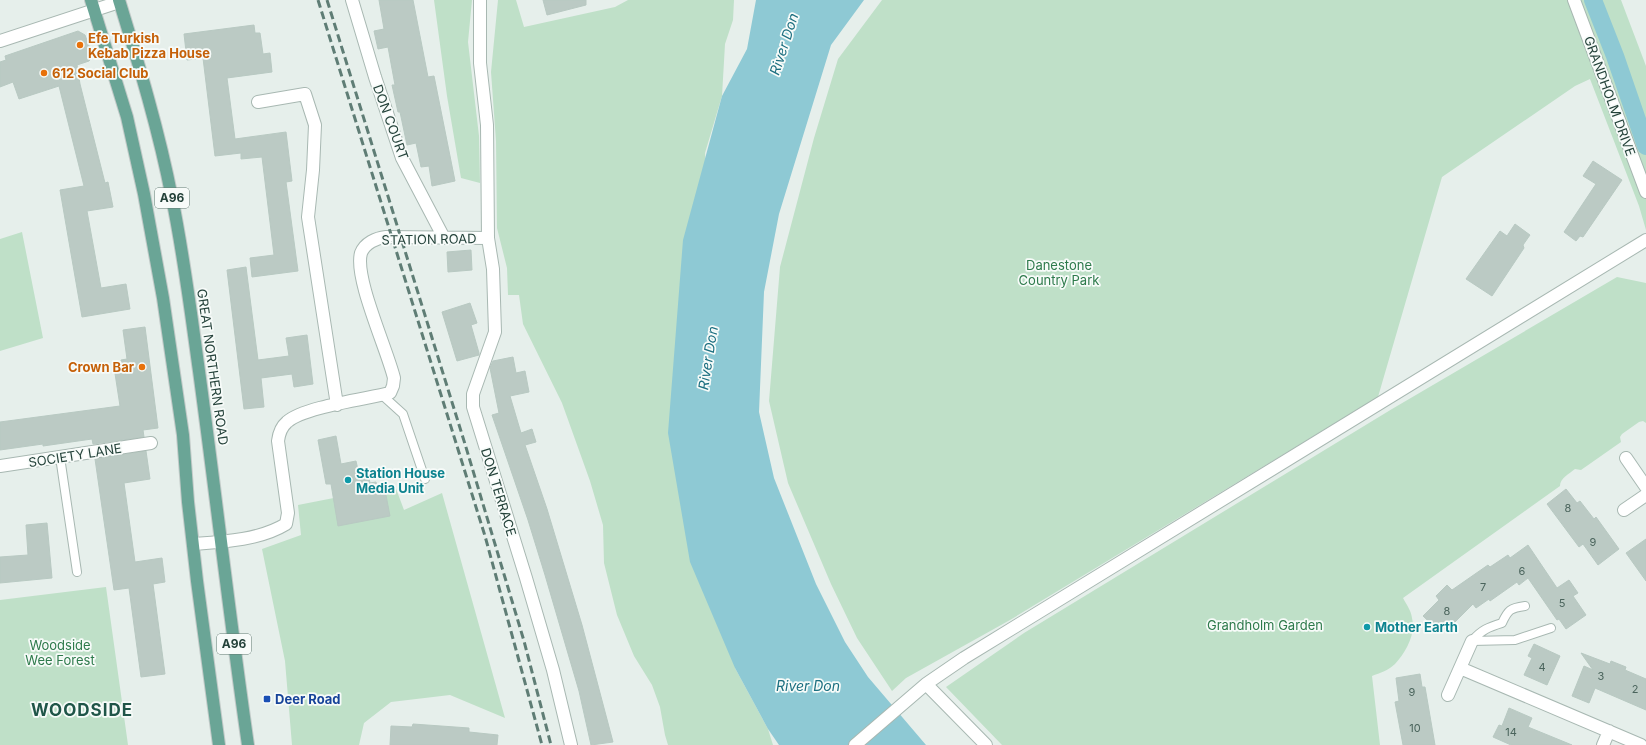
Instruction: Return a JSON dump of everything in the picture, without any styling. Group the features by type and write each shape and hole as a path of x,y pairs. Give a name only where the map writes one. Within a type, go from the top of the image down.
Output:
{"main road":[{"name":"GREAT NORTHERN ROAD","path":"119,1 135,50 160,145 179,235 215,486 248,745"},
{"name":"A96","path":"93,5 127,117 149,220 163,298 183,435 188,502 194,544 197,581 219,745"}],"street":[{"name":"DON COURT","path":"352,0 375,77 402,158 444,238"},
{"name":"STATION ROAD","path":"382,395 390,393 394,378 361,277 361,253 367,245 380,238 488,238 487,125 480,63 480,0"},
{"name":"GRANDHOLM DRIVE","path":"1574,0 1646,192"},
{"path":"0,41 93,5 119,1"},
{"path":"258,102 304,94 315,125 313,170 308,217 337,405"},
{"name":"DON TERRACE","path":"488,238 493,269 495,332 473,394 473,407 553,670 571,745"},
{"path":"855,745 926,684 964,658 1646,240"},
{"path":"194,544 235,541 261,534 286,524 288,513 279,451 280,432 283,425 288,420 310,411 382,395"},
{"name":"SOCIETY LANE","path":"0,466 151,443"},
{"path":"1626,458 1646,487"},
{"path":"1624,510 1646,495"},
{"path":"1448,696 1472,641"},
{"path":"1460,668 1641,745"},
{"path":"926,684 986,745"},
{"path":"1603,745 1609,731"}],"lane":[{"path":"382,395 403,414 425,479"},
{"path":"60,457 77,572"},
{"path":"1472,641 1480,631 1502,623 1506,614 1513,608 1525,606"},
{"path":"1472,641 1515,640 1551,628"}],"green space":[{"path":"434,0 472,0 468,42 479,136 480,183 461,178 447,96"},
{"path":"498,0 516,0 524,27 615,7 628,0 734,0 733,20 725,44 722,96 705,153 735,668 768,729 773,745 668,745 660,707 652,685 634,656 617,615 604,563 603,525 590,481 562,403 523,324 519,295 508,295 507,268 497,228 496,141 491,72"},
{"name":"Danestone Country Park","path":"882,0 1621,0 1646,66 1646,230 1639,206 1590,79 1575,86 1442,177 1378,397 1010,620 906,678 892,691 857,638 831,584 788,483 769,401 780,267 814,138 838,59"},
{"path":"22,232 43,338 0,351 0,239"},
{"name":"Grandholm Garden","path":"1617,277 1646,283 1646,423 1643,421 1639,422 1622,434 1620,437 1621,442 1581,470 1575,469 1568,474 1563,478 1560,486 1403,598 1411,612 1413,624 1413,630 1409,642 1403,654 1393,666 1372,676 1380,745 1002,745 946,687 1024,633 1392,409"},
{"path":"395,486 404,510 442,493 505,718 450,695 391,702 364,723 359,745 292,745 285,661 262,549 301,535 298,505"},
{"name":"Woodside Wee Forest","path":"106,587 128,745 0,745 0,600"}],"water":[{"name":"River Don","path":"756,0 864,0 831,45 779,214 764,292 759,412 774,478 816,584 845,642 868,677 926,745 779,745 768,729 735,668 690,562 668,433 683,240 722,96 747,49"}],"building":[{"path":"379,0 413,0 428,77 434,76 455,181 432,186 429,166 421,167 416,143 407,145 400,112 398,112 392,85 395,85 388,47 378,49 374,31 384,29"},
{"path":"543,0 586,0 586,5 547,15"},
{"path":"254,25 255,33 260,33 263,54 270,53 272,72 227,78 235,139 286,132 292,181 286,182 298,271 252,277 250,258 274,255 262,157 241,159 241,153 215,156 203,58 187,60 184,34"},
{"path":"78,31 85,35 93,56 89,61 77,65 80,84 105,183 108,182 113,207 87,211 101,288 126,284 130,309 82,317 60,190 84,186 59,86 19,99 13,82 0,87 0,62 6,60 5,56"},
{"path":"1593,161 1622,180 1583,237 1580,236 1576,241 1564,232 1596,184 1583,176"},
{"path":"1515,224 1530,235 1523,245 1524,248 1492,296 1466,279 1500,231 1507,236"},
{"path":"471,250 472,270 448,272 447,252"},
{"path":"246,267 258,360 289,356 286,338 307,335 313,384 294,387 292,374 261,378 264,407 244,409 227,270"},
{"path":"470,303 477,323 471,325 479,355 457,361 442,312"},
{"path":"145,327 158,428 143,430 144,437 93,444 92,439 0,450 0,422 120,406 114,367 122,366 121,360 127,359 123,330"},
{"path":"513,357 516,373 525,371 529,392 510,396 521,433 532,429 536,442 525,445 547,509 582,625 613,742 591,745 579,691 545,575 492,415 499,413 490,368 493,361"},
{"name":"Station House Media Unit","path":"336,436 341,464 356,461 360,479 369,478 370,483 376,482 378,491 385,490 390,516 338,526 331,484 326,484 318,440"},
{"path":"146,451 150,479 124,483 135,562 162,558 165,582 153,584 165,674 141,677 129,588 114,590 95,459"},
{"path":"1566,489 1577,503 1580,501 1594,519 1596,517 1619,549 1598,565 1583,544 1579,547 1547,504"},
{"path":"47,523 52,578 0,583 0,557 28,555 26,525"},
{"path":"1646,539 1646,581 1626,553"},
{"path":"1528,545 1557,588 1569,580 1578,593 1573,596 1586,615 1566,629 1559,619 1557,620 1528,578 1519,585 1517,582 1490,601 1489,599 1476,608 1473,604 1451,626 1449,624 1441,633 1423,616 1439,600 1436,596 1447,585 1452,590 1488,565 1490,567 1508,555 1510,558"},
{"path":"1534,644 1560,656 1547,685 1524,675 1532,658 1528,656"},
{"path":"1581,653 1610,664 1611,661 1626,667 1625,670 1646,679 1646,710 1595,688 1589,703 1572,696 1584,666 1593,670"},
{"path":"1420,674 1422,687 1425,687 1435,745 1403,745 1395,702 1399,701 1396,678"},
{"path":"1509,708 1532,718 1528,727 1572,745 1511,745 1493,737 1499,725 1502,726"},
{"path":"413,724 469,728 469,732 498,735 497,745 390,745 391,726 412,727"}],"waterway":[{"path":"1593,0 1615,56 1646,146"}],"railway":[{"path":"318,0 485,536 542,745"},
{"path":"327,0 465,444 524,641 551,745"}],"place":[{"name":"Efe Turkish Kebab Pizza House","path":"80,45"},
{"name":"612 Social Club","path":"44,73"},
{"name":"Crown Bar","path":"142,367"},
{"name":"Station House Media Unit","path":"348,480"},
{"name":"Mother Earth","path":"1367,627"},
{"name":"Deer Road","path":"267,699"}],"district":[{"name":"WOODSIDE","path":"82,710"}]}
